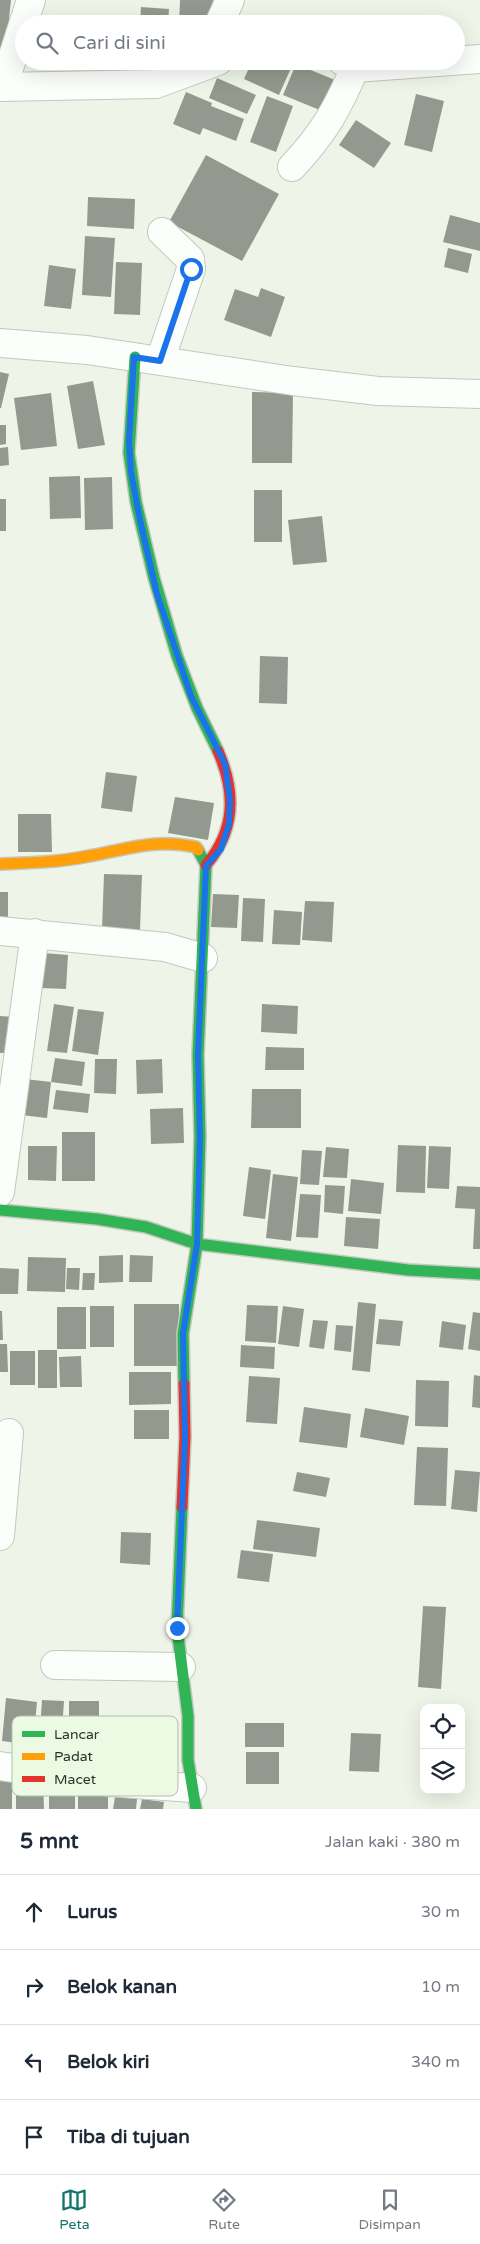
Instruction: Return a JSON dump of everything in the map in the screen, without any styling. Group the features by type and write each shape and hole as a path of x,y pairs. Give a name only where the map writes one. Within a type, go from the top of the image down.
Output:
{"street":[{"path":"26,15 31,0"},
{"path":"223,15 230,0"},
{"path":"15,48 2,87 156,84 193,70"},
{"path":"465,60 480,59"},
{"path":"292,167 318,140 339,106 347,70"},
{"path":"162,232 190,259 191,269 147,359 129,441 131,472 157,594 191,696 225,764 230,800 229,824 221,849 206,866"},
{"path":"0,343 87,350 378,391 480,394"},
{"path":"0,864 78,858 102,854 148,841 179,842 196,847 206,866 198,1055 200,1137 197,1244 183,1334 185,1437 177,1628 188,1716 188,1760 194,1799 178,1796"},
{"path":"0,931 35,933 164,948 203,958"},
{"path":"0,1192 35,933"},
{"path":"0,1210 97,1219 146,1228 197,1244 399,1269 480,1274"},
{"path":"0,1536 9,1433"},
{"path":"56,1665 181,1667"}],"building":[{"path":"0,0 11,0 6,48 0,48"},
{"path":"180,0 213,0 212,15 179,15"},
{"path":"141,7 169,9 169,15 141,15"},
{"path":"248,70 290,70 279,95 244,79"},
{"path":"293,70 311,70 340,82 327,113 283,95"},
{"path":"217,78 256,95 247,114 209,98"},
{"path":"186,92 212,103 211,106 244,119 236,141 203,128 200,135 173,124"},
{"path":"416,94 444,101 432,152 404,145"},
{"path":"267,96 293,106 276,152 250,142"},
{"path":"356,120 391,143 374,168 339,145"},
{"path":"206,155 279,194 242,261 169,222"},
{"path":"88,197 135,199 134,229 87,226"},
{"path":"450,215 480,223 480,251 443,242"},
{"path":"85,236 115,238 111,297 82,295"},
{"path":"448,248 472,254 468,273 444,267"},
{"path":"116,262 142,263 140,315 114,314"},
{"path":"49,265 76,269 71,309 44,306"},
{"path":"261,288 285,297 271,337 224,320 235,289 258,297"},
{"path":"0,372 9,374 1,408 0,408"},
{"path":"93,381 105,445 78,449 67,386"},
{"path":"252,392 293,393 292,463 252,463"},
{"path":"51,393 57,446 21,450 14,398"},
{"path":"0,425 6,425 6,444 0,445"},
{"path":"8,447 9,465 0,466 0,448"},
{"path":"80,476 81,518 50,519 49,477"},
{"path":"112,477 113,529 85,530 84,478"},
{"path":"254,490 282,490 282,542 254,542"},
{"path":"0,499 6,499 6,531 0,531"},
{"path":"322,516 327,562 293,565 288,520"},
{"path":"260,656 288,657 287,704 259,703"},
{"path":"106,772 137,776 132,812 101,808"},
{"path":"175,797 214,803 208,840 168,833"},
{"path":"18,814 51,814 52,852 18,852"},
{"path":"104,874 142,875 140,930 102,929"},
{"path":"0,892 8,892 8,926 0,926"},
{"path":"213,894 239,895 237,928 211,927"},
{"path":"243,898 265,899 263,942 241,941"},
{"path":"305,901 334,902 332,942 302,940"},
{"path":"274,910 302,912 300,945 272,944"},
{"path":"44,953 68,955 66,989 41,988"},
{"path":"54,1004 74,1007 67,1053 47,1051"},
{"path":"262,1004 298,1006 297,1034 261,1032"},
{"path":"78,1009 104,1012 98,1055 72,1051"},
{"path":"0,1016 14,1017 12,1053 0,1053"},
{"path":"266,1047 304,1048 304,1070 265,1070"},
{"path":"55,1058 85,1062 82,1086 51,1082"},
{"path":"95,1059 117,1059 116,1094 94,1093"},
{"path":"162,1059 163,1093 137,1094 136,1060"},
{"path":"25,1079 51,1082 47,1118 21,1115"},
{"path":"252,1089 301,1089 301,1128 251,1128"},
{"path":"56,1090 90,1094 88,1113 53,1109"},
{"path":"183,1108 184,1143 151,1144 150,1109"},
{"path":"62,1132 95,1132 95,1181 62,1181"},
{"path":"398,1145 426,1146 425,1193 396,1192"},
{"path":"28,1146 57,1146 56,1181 28,1180"},
{"path":"429,1146 451,1147 449,1189 427,1188"},
{"path":"326,1147 349,1149 347,1178 323,1177"},
{"path":"302,1150 322,1151 319,1185 300,1184"},
{"path":"249,1167 271,1170 265,1219 243,1216"},
{"path":"273,1174 298,1177 291,1241 266,1238"},
{"path":"351,1179 384,1183 381,1214 348,1211"},
{"path":"325,1185 345,1186 343,1214 324,1212"},
{"path":"457,1186 480,1187 480,1249 473,1249 475,1209 455,1208"},
{"path":"300,1194 321,1195 318,1238 296,1237"},
{"path":"346,1217 380,1219 378,1249 344,1246"},
{"path":"123,1255 123,1282 99,1283 99,1256"},
{"path":"130,1255 153,1256 152,1282 129,1282"},
{"path":"28,1257 66,1258 65,1292 27,1291"},
{"path":"0,1268 19,1269 18,1294 0,1294"},
{"path":"67,1268 80,1268 79,1290 66,1289"},
{"path":"83,1273 95,1273 94,1290 82,1290"},
{"path":"358,1302 376,1304 370,1372 352,1370"},
{"path":"134,1304 179,1304 179,1366 134,1366"},
{"path":"247,1305 278,1306 276,1343 245,1341"},
{"path":"90,1306 114,1306 114,1347 90,1347"},
{"path":"283,1306 304,1309 299,1347 278,1344"},
{"path":"57,1307 86,1307 86,1349 57,1349"},
{"path":"0,1311 2,1311 3,1340 0,1340"},
{"path":"473,1312 480,1313 480,1351 468,1349"},
{"path":"379,1319 403,1321 400,1346 376,1344"},
{"path":"313,1320 328,1321 324,1349 309,1347"},
{"path":"442,1321 466,1325 463,1350 439,1347"},
{"path":"336,1325 353,1326 351,1352 334,1350"},
{"path":"0,1344 7,1344 8,1372 0,1372"},
{"path":"241,1345 275,1347 274,1369 240,1367"},
{"path":"38,1350 57,1350 57,1388 38,1388"},
{"path":"10,1351 35,1351 35,1385 10,1385"},
{"path":"81,1356 82,1387 60,1387 59,1357"},
{"path":"129,1372 171,1372 171,1404 129,1405"},
{"path":"474,1375 480,1376 480,1408 472,1407"},
{"path":"249,1376 280,1378 277,1424 246,1422"},
{"path":"416,1380 449,1381 448,1427 415,1426"},
{"path":"304,1407 351,1414 347,1448 299,1442"},
{"path":"365,1408 409,1416 404,1445 360,1437"},
{"path":"134,1410 169,1410 169,1439 134,1439"},
{"path":"417,1447 448,1448 446,1506 414,1505"},
{"path":"455,1470 480,1472 477,1512 451,1509"},
{"path":"297,1472 330,1478 326,1497 293,1491"},
{"path":"257,1520 320,1528 316,1557 253,1549"},
{"path":"121,1532 151,1533 150,1565 120,1563"},
{"path":"241,1550 273,1554 269,1582 237,1578"},
{"path":"423,1606 446,1607 441,1689 418,1687"},
{"path":"6,1698 37,1702 36,1716 12,1716 12,1742 2,1741"},
{"path":"42,1700 64,1701 63,1716 41,1716"},
{"path":"69,1701 99,1701 99,1716 69,1716"},
{"path":"245,1723 284,1723 284,1747 245,1747"},
{"path":"351,1733 381,1734 379,1772 349,1771"},
{"path":"246,1752 279,1752 279,1784 246,1784"},
{"path":"0,1777 12,1777 12,1809 0,1809"},
{"path":"16,1796 44,1796 44,1809 16,1809"},
{"path":"49,1796 75,1796 75,1809 49,1809"},
{"path":"78,1796 108,1796 108,1809 78,1809"},
{"path":"115,1797 137,1799 136,1809 113,1809"},
{"path":"142,1799 164,1802 163,1809 140,1809"}],"traffic: fast":[{"path":"135,357 129,453 136,502 154,578 177,656 197,708 218,751"},
{"path":"184,1384 183,1334 197,1244 200,1137 198,1055 206,865 198,850"},
{"path":"0,1210 97,1219 146,1227 197,1244 408,1270 480,1274"},
{"path":"182,1507 177,1628 188,1716 188,1760 196,1809"}],"traffic: slow":[{"path":"0,864 67,860 155,844 182,845 196,847 198,850"}],"traffic: jam":[{"path":"206,865 216,852 223,838 230,810 228,781 218,751"},
{"path":"182,1507 185,1437 184,1384"}],"route":[{"path":"177,1628 185,1437 183,1334 197,1244 200,1137 198,1055 206,866 221,849 229,824 230,800 225,764 191,696 157,594 131,472 129,441 134,357 160,361 191,269"}]}
